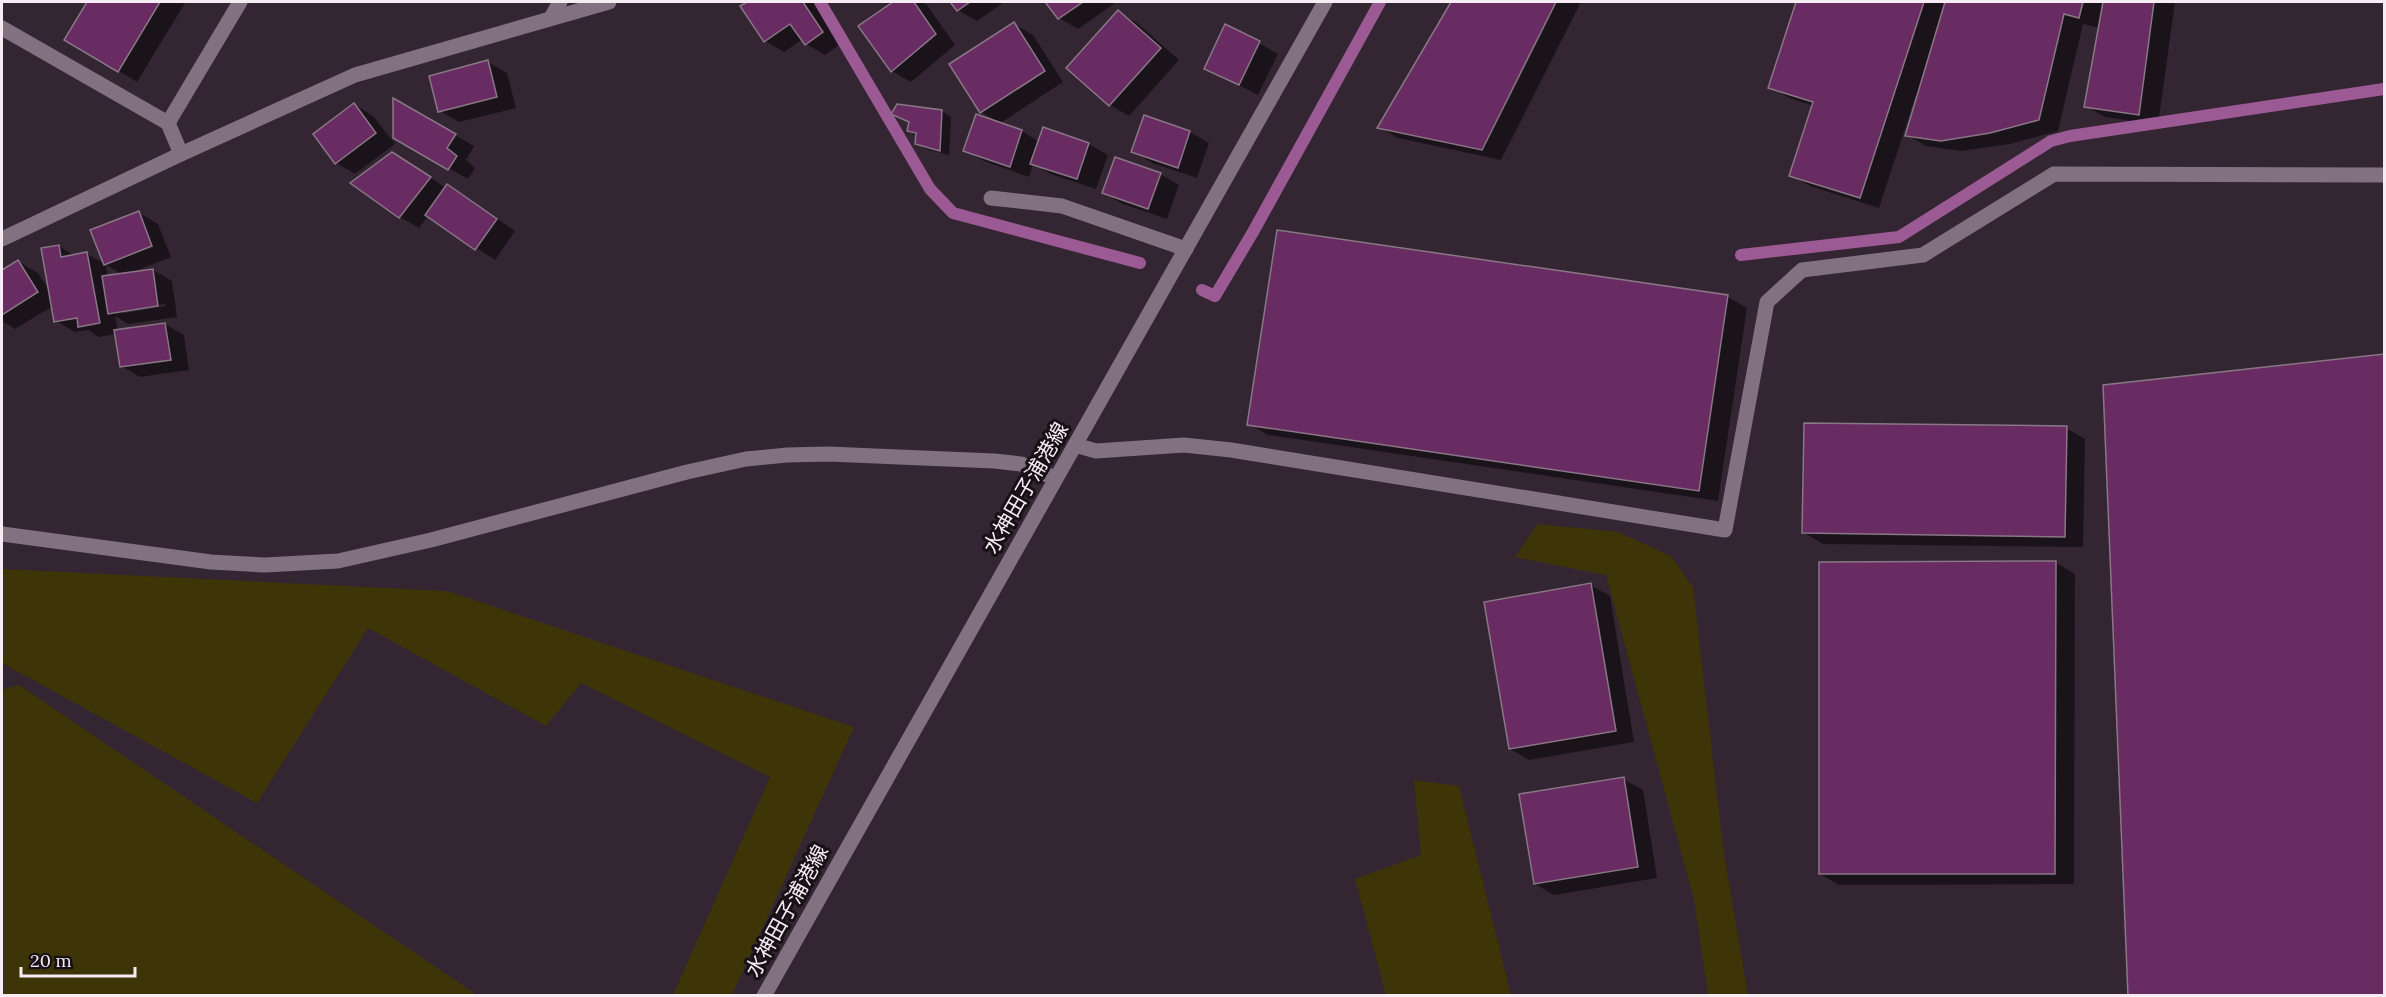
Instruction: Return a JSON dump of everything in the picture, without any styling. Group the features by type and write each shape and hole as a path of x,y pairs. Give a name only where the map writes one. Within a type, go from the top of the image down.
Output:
{"street":[{"path":"168,123 240,2"},
{"path":"551,18 560,2"},
{"path":"2,239 355,75 609,2"},
{"name":"水神田子浦港線","path":"764,996 1325,2"},
{"path":"2,28 168,123 181,154"},
{"path":"1075,446 1096,451 1184,445 1231,450 1725,530 1767,302 1802,270 1923,255 2054,174 2385,176"},
{"path":"991,198 1062,206 1186,249"},
{"path":"2,534 211,562 265,565 312,563 338,561 431,540 687,472 746,459 828,454 994,461 1020,464 1055,478"}],"shaded area":[{"path":"1538,524 1618,532 1671,556 1693,587 1723,847 1748,995 1708,995 1694,900 1606,575 1515,557"},
{"path":"2,569 447,591 854,727 732,995 673,995 770,777 581,683 546,726 368,628 257,803 2,663"},
{"path":"19,685 477,995 2,995 2,690"},
{"path":"1414,780 1459,786 1511,995 1386,995 1355,879 1421,855"}],"building":[{"path":"87,2 160,2 118,72 64,40"},
{"path":"747,2 803,2 823,32 805,45 790,24 764,42 740,6"},
{"path":"893,2 914,2 936,34 891,72 858,26"},
{"path":"950,2 970,2 957,11"},
{"path":"1045,2 1083,2 1058,19"},
{"path":"1451,2 1556,2 1482,150 1377,128"},
{"path":"1796,2 1924,2 1860,198 1789,176 1813,102 1768,88"},
{"path":"1945,2 2083,2 2079,18 2064,14 2039,120 1990,133 1941,141 1905,136"},
{"path":"2103,2 2154,2 2139,115 2084,107"},
{"path":"1118,10 1161,48 1109,106 1066,68"},
{"path":"1014,22 1045,71 980,113 949,64"},
{"path":"1225,24 1260,41 1239,85 1204,69"},
{"path":"488,60 497,97 438,112 429,76"},
{"path":"393,98 456,134 447,148 457,156 448,170 393,138"},
{"path":"354,103 376,133 335,164 313,134"},
{"path":"897,104 942,110 940,151 915,144 916,133 907,131 909,122 891,114"},
{"path":"976,114 1022,130 1010,167 963,151"},
{"path":"1144,115 1190,131 1178,168 1131,152"},
{"path":"1043,127 1089,143 1077,179 1030,164"},
{"path":"392,152 431,177 399,218 350,183"},
{"path":"1115,157 1161,173 1148,209 1102,193"},
{"path":"447,184 497,219 475,250 425,215"},
{"path":"139,211 152,246 104,265 90,230"},
{"path":"1277,230 1728,295 1699,491 1247,425"},
{"path":"59,245 61,257 87,252 100,323 78,327 77,318 54,322 41,248"},
{"path":"18,260 38,292 2,315 2,270"},
{"path":"153,269 158,306 108,314 102,276"},
{"path":"165,323 171,360 120,367 114,330"},
{"path":"2384,354 2384,996 2128,996 2103,385"},
{"path":"1804,423 2067,426 2065,537 1802,533"},
{"path":"2056,561 2055,874 1819,874 1819,562"},
{"path":"1591,583 1616,731 1509,749 1484,602"},
{"path":"1624,777 1638,867 1534,884 1519,794"}],"waterway":[{"path":"820,2 930,189 953,213 1140,263"},
{"path":"1202,290 1215,296 1253,232 1380,2"},
{"path":"1741,255 1899,237 2051,141 2070,136 2384,89"}]}
